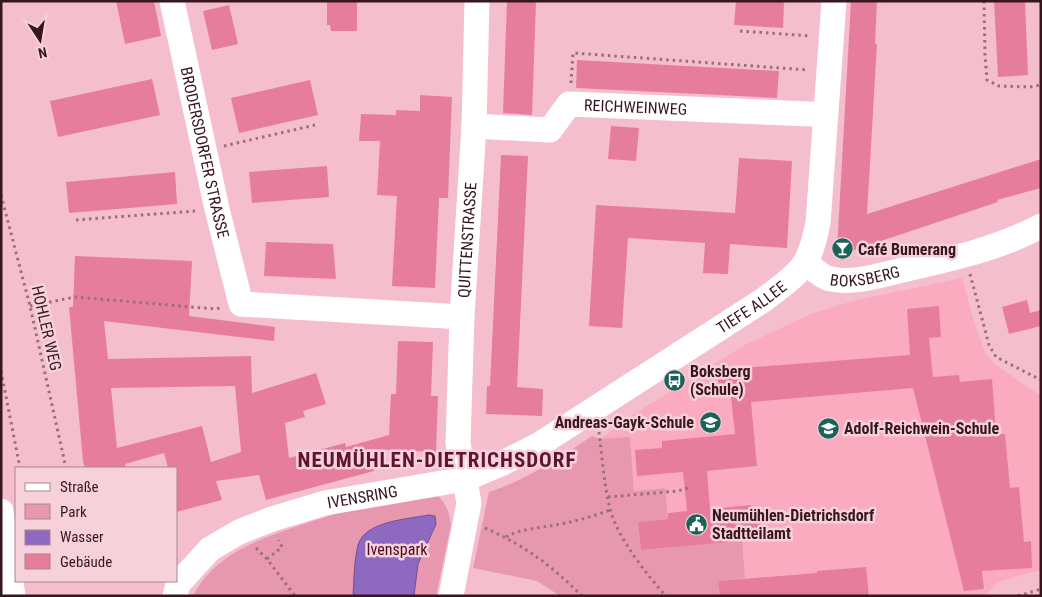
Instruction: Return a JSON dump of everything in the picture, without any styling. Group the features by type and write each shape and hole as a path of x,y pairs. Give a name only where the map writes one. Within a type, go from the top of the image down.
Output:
{"street":[{"name":"BRODERSDORFER STRASSE","path":"172,1 240,304"},
{"name":"QUITTENSTRASSE","path":"465,479 458,443 462,318 474,126 477,1"},
{"name":"TIEFE ALLEE","path":"465,479 503,463 540,444 765,299 787,282 806,263 814,244 818,223 834,1"},
{"name":"REICHWEINWEG","path":"474,126 550,130 569,104 811,114"},
{"name":"BOKSBERG","path":"806,263 830,279 850,280 868,278 965,256 1024,235 1041,226"},
{"path":"240,304 462,318"},
{"path":"451,596 469,502 465,479"},
{"name":"IVENSRING","path":"178,582 210,549 239,532 272,519 325,503 465,479"},
{"path":"1,511 12,596"},
{"path":"1,570 15,570"}],"path":[{"path":"984,1 987,80 999,86 1030,87 1041,85"},
{"path":"740,31 817,36"},
{"path":"569,104 573,53 814,70"},
{"path":"204,150 315,125"},
{"name":"HOHLER WEG","path":"1,195 30,306 66,467"},
{"path":"76,220 218,210"},
{"path":"965,256 989,345 996,356 1041,380"},
{"path":"30,306 75,297 215,309 240,304"},
{"path":"1,371 20,467"},
{"path":"595,408 610,510 623,537 640,564 666,596"},
{"path":"608,497 678,491 688,488"},
{"path":"506,537 516,532 591,517 610,510"},
{"path":"466,520 506,537 538,556 557,571 582,596"},
{"path":"267,559 295,596"},
{"path":"1018,596 1041,589"}],"shaded area":[{"name":"Adolf-Reichwein-Schule","path":"962,278 974,322 986,355 1000,368 1041,396 1041,570 998,582 984,596 720,596 718,581 641,550 638,522 665,488 634,491 630,438 600,439 628,418 743,346 811,314 853,301"}],"green space":[{"path":"592,436 600,439 630,437 634,491 665,488 668,519 638,522 641,550 742,540 745,578 719,581 720,596 560,596 537,581 473,568 489,492 529,475"},
{"name":"Ivenspark","path":"438,496 444,502 451,525 436,596 193,596 212,570 224,560 237,551 265,538 319,519 358,508"}],"water":[{"path":"429,515 435,516 436,524 418,564 414,596 353,596 354,570 358,545 362,537 369,531 388,522"}],"building":[{"path":"116,1 154,1 161,36 125,44"},
{"path":"327,1 357,1 357,31 331,31 330,25 327,25"},
{"path":"507,1 536,1 532,115 503,113"},
{"path":"736,1 784,2 783,28 734,25"},
{"path":"851,1 877,1 875,44 877,44 867,214 1041,159 1041,188 997,200 998,202 845,253 837,250"},
{"path":"994,1 1025,1 1028,75 998,77"},
{"path":"229,5 238,44 212,50 203,11"},
{"path":"577,60 779,71 777,98 576,88"},
{"path":"152,79 160,115 58,137 50,101"},
{"path":"310,80 318,115 239,133 231,98"},
{"path":"420,95 452,97 448,198 439,198 435,288 392,286 397,196 377,195 380,141 359,141 361,114 396,115 396,110 420,111"},
{"path":"611,126 639,128 636,161 608,159"},
{"path":"501,155 528,156 517,387 543,389 542,416 486,414 487,386 490,386"},
{"path":"739,158 792,161 787,248 730,244 728,274 703,273 705,243 628,238 622,328 589,326 596,205 735,213"},
{"path":"327,166 329,197 252,203 249,172"},
{"path":"175,172 177,204 69,213 66,182"},
{"path":"266,242 333,244 336,279 264,276"},
{"path":"75,256 192,261 189,316 275,327 274,341 104,321 108,359 251,356 252,393 316,373 326,404 303,411 305,417 285,423 289,458 345,443 346,447 389,435 391,394 396,394 398,341 433,342 431,396 438,396 436,452 368,449 374,471 266,500 259,475 216,481 222,500 178,511 178,467 168,467 164,453 125,464 126,467 85,467 69,307 73,307","holes":["235,386 241,452 211,462 202,426 117,448 111,388"]},
{"path":"1027,300 1030,313 1041,310 1041,326 1009,334 1002,307"},
{"path":"939,306 941,337 929,338 933,377 959,375 960,382 992,379 996,434 1005,434 1010,488 1019,487 1024,542 1031,541 1032,568 982,571 984,589 964,591 913,388 751,402 757,466 707,471 710,509 751,505 751,508 759,507 762,539 641,550 638,522 668,519 668,513 687,511 683,472 637,476 635,450 662,448 662,441 735,434 731,397 720,397 717,370 910,355 907,309"},
{"path":"866,567 869,596 720,596 718,581"}],"place":[{"name":"Café Bumerang","path":"842,249"},
{"name":"Boksberg (Schule)","path":"674,380"},
{"name":"Andreas-Gayk-Schule","path":"710,422"},
{"name":"Adolf-Reichwein-Schule","path":"828,428"},
{"name":"Neumühlen-Dietrichsdorf Stadtteilamt","path":"696,524"}],"district":[{"name":"NEUMÜHLEN-DIETRICHSDORF","path":"437,460"}]}
